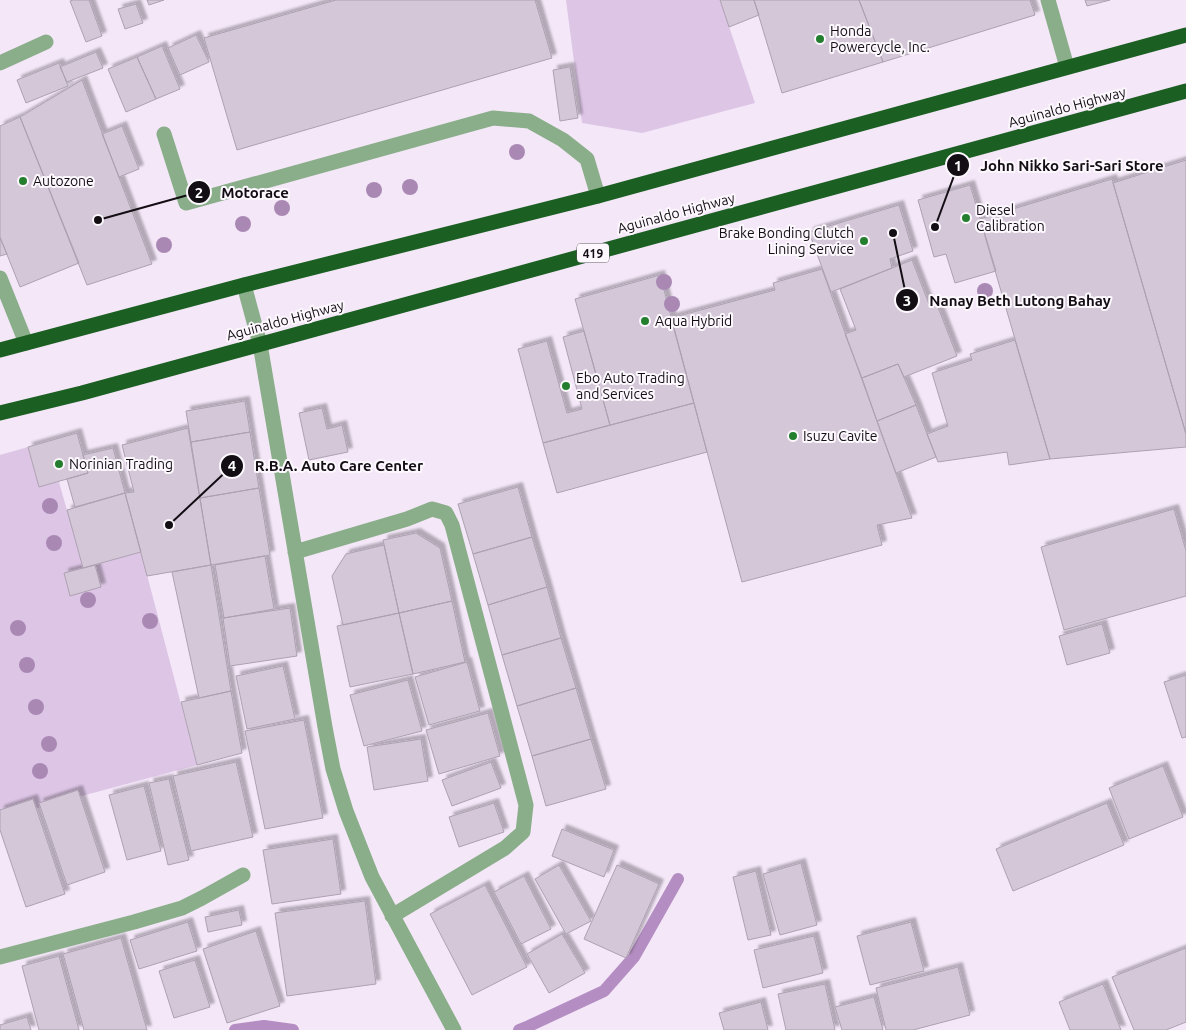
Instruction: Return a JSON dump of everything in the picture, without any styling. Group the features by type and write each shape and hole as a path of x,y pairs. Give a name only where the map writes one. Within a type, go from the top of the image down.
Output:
{"highway":[{"path":"0,350 244,285 598,196 1186,34"},
{"name":"Aguinaldo Highway","path":"0,412 82,393 1186,91"}],"street":[{"path":"1048,0 1067,67"},
{"path":"0,63 46,42"},
{"path":"164,134 186,203 493,118 529,120 563,140 587,159 598,196"},
{"path":"0,278 26,344"},
{"path":"244,285 260,344 333,769 360,850 372,877 454,1030"},
{"path":"295,552 407,519 432,509 446,513 452,525 526,805 523,832 505,848 392,916"},
{"path":"0,957 182,908 243,875"}],"shaded area":[{"path":"566,0 720,0 755,103 642,133 582,123"},
{"path":"28,447 39,486 59,482 83,567 141,552 197,765 0,818 0,455"}],"building":[{"path":"89,0 102,36 86,42 70,1"},
{"path":"147,0 164,0 149,5"},
{"path":"336,0 535,0 552,58 237,150 204,38"},
{"path":"720,0 754,0 759,15 729,27"},
{"name":"Honda Powercycle, Inc.","path":"754,0 859,0 883,62 782,93"},
{"path":"859,0 1030,0 1035,15 883,62"},
{"path":"1085,0 1110,0 1087,6"},
{"path":"136,4 143,23 125,29 118,9"},
{"path":"196,35 209,62 180,75 168,48"},
{"path":"162,46 180,89 156,99 137,57"},
{"path":"96,52 103,68 67,82 60,67"},
{"path":"137,57 156,99 126,112 108,69"},
{"path":"59,63 68,86 26,103 17,80"},
{"path":"570,67 578,118 560,121 553,70"},
{"path":"82,80 152,264 87,285 20,117"},
{"name":"Autozone","path":"20,117 79,263 20,287 0,237 0,126"},
{"path":"122,126 139,169 119,177 102,134"},
{"path":"1186,160 1186,434 1113,183"},
{"path":"1112,179 1186,434 1186,447 1050,459 980,219"},
{"path":"970,185 996,271 955,283 946,254 934,257 918,200"},
{"path":"899,205 913,251 890,259 892,268 831,292 809,232"},
{"path":"0,238 7,254 0,256"},
{"path":"912,260 929,304 936,302 957,356 904,377 898,364 862,378 845,334 856,330 840,289"},
{"name":"Isuzu Cavite","path":"822,269 912,518 877,525 882,545 742,582 671,318 775,290 773,283"},
{"path":"660,275 694,403 610,425 575,299"},
{"path":"584,331 610,425 543,443 518,349 547,341 567,413 582,409 563,337"},
{"path":"1015,340 1050,459 1009,465 1007,452 938,462 927,434 948,426 932,373 972,360 970,354"},
{"path":"898,364 916,405 877,421 862,378"},
{"path":"245,401 250,432 191,442 186,411"},
{"path":"694,403 707,452 557,493 543,443"},
{"path":"916,405 936,457 896,473 877,421"},
{"path":"322,408 327,429 342,425 348,452 309,460 299,413"},
{"path":"188,428 211,565 147,576 125,493 134,492 122,445"},
{"path":"250,432 259,488 200,498 191,442"},
{"name":"Norinian Trading","path":"77,433 88,473 39,487 28,447"},
{"path":"113,448 125,493 75,507 67,479 88,473 83,455"},
{"path":"518,487 532,537 473,554 458,504"},
{"path":"259,488 270,555 211,565 200,498"},
{"path":"125,493 141,552 83,568 67,510"},
{"path":"1174,509 1186,551 1186,596 1064,630 1041,547"},
{"path":"416,533 440,548 452,601 399,613 383,540"},
{"path":"532,537 547,587 488,605 473,554"},
{"path":"384,545 399,613 343,625 332,576 346,554"},
{"path":"265,556 274,609 224,618 215,565"},
{"path":"95,565 101,587 70,596 64,573"},
{"path":"211,565 231,691 199,698 172,572"},
{"path":"547,587 561,638 502,655 488,605"},
{"path":"452,601 465,662 413,674 399,613"},
{"path":"290,608 297,656 230,666 223,618"},
{"path":"399,613 413,674 350,687 337,626"},
{"path":"1102,624 1110,653 1067,665 1059,636"},
{"path":"561,638 576,688 517,706 502,655"},
{"path":"467,662 480,711 429,725 415,677"},
{"path":"283,666 295,719 247,729 236,676"},
{"path":"1186,675 1186,737 1182,738 1164,682"},
{"path":"408,680 422,731 364,746 350,695"},
{"path":"576,688 591,739 532,756 517,706"},
{"path":"231,691 242,753 197,765 181,702"},
{"path":"488,713 500,756 439,774 426,730"},
{"path":"304,720 323,818 265,829 245,731"},
{"path":"421,739 428,781 374,790 367,747"},
{"path":"591,739 606,789 546,806 532,756"},
{"path":"236,762 253,837 191,851 173,776"},
{"path":"491,762 501,788 452,806 442,780"},
{"path":"1163,766 1183,817 1129,839 1109,788"},
{"path":"169,779 189,860 168,865 149,783"},
{"path":"144,786 161,851 127,860 109,795"},
{"path":"78,790 105,872 67,885 39,803"},
{"path":"33,799 65,894 26,907 0,830 0,810"},
{"path":"494,803 504,832 459,847 449,817"},
{"path":"1107,803 1124,845 1013,891 996,849"},
{"path":"562,829 614,850 604,877 552,856"},
{"path":"333,839 341,894 272,904 263,850"},
{"path":"801,863 817,925 780,935 763,874"},
{"path":"559,865 591,921 566,934 535,879"},
{"path":"617,865 659,884 626,958 584,939"},
{"path":"756,871 771,935 748,940 733,877"},
{"path":"524,876 551,929 521,944 494,892"},
{"path":"485,885 527,967 472,995 430,914"},
{"path":"365,901 376,984 287,996 275,913"},
{"path":"239,910 242,925 208,932 205,917"},
{"path":"188,922 197,951 139,969 130,940"},
{"path":"911,922 924,971 870,985 857,936"},
{"path":"256,931 280,1006 227,1023 203,949"},
{"path":"562,934 585,973 549,993 527,954"},
{"path":"814,936 823,973 763,988 754,950"},
{"path":"121,938 147,1030 84,1030 63,954"},
{"path":"1186,948 1186,1022 1166,1030 1134,1030 1112,977"},
{"path":"59,956 79,1030 39,1030 22,966"},
{"path":"195,960 210,1007 174,1018 159,971"},
{"path":"958,967 970,1015 913,1030 886,1030 876,988"},
{"path":"825,984 835,1030 786,1030 778,994"},
{"path":"1103,984 1121,1030 1070,1030 1059,1002"},
{"path":"874,997 883,1030 842,1030 835,1007"},
{"path":"761,1002 768,1030 724,1030 719,1013"},
{"path":"27,1017 31,1030 0,1030 0,1025"}],"waterway":[{"path":"519,1030 604,991 634,957 678,879"},
{"path":"235,1030 264,1026 293,1030"}],"place":[{"name":"Honda Powercycle, Inc.","path":"820,39"},
{"name":"Autozone","path":"23,181"},
{"name":"Diesel Calibration","path":"966,218"},
{"name":"Motorace","path":"98,220"},
{"name":"John Nikko Sari-Sari Store","path":"935,227"},
{"name":"Nanay Beth Lutong Bahay","path":"893,233"},
{"name":"Brake Bonding Clutch Lining Service","path":"864,241"},
{"name":"Aqua Hybrid","path":"645,321"},
{"name":"Ebo Auto Trading and Services","path":"566,386"},
{"name":"Isuzu Cavite","path":"793,436"},
{"name":"Norinian Trading","path":"59,464"},
{"name":"R.B.A. Auto Care Center","path":"169,525"}]}
